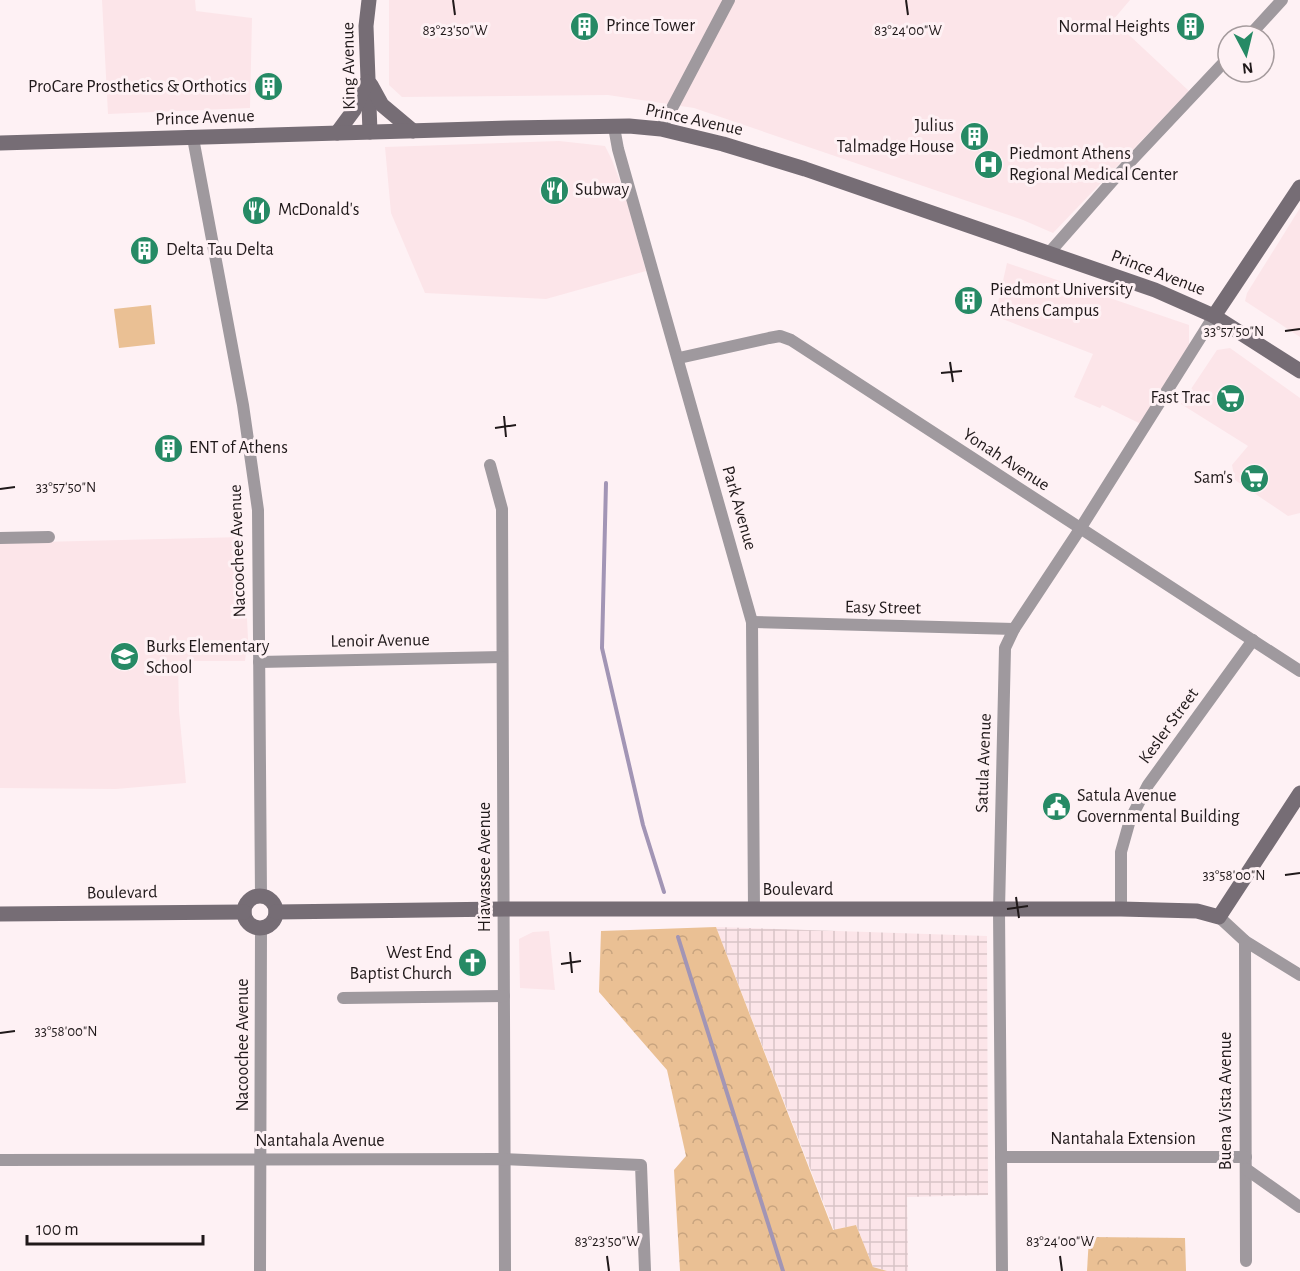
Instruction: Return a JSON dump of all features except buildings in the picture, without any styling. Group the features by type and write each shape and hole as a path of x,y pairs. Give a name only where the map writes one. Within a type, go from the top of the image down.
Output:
{"main road":[{"name":"King Avenue","path":"369,0 366,26 370,132"},
{"path":"368,79 382,105 413,131"},
{"path":"337,133 354,110 368,79"},
{"name":"Prince Avenue","path":"0,143 413,131 614,127 660,129 723,144 796,166 1155,290 1214,316 1300,371"},
{"path":"1214,316 1300,187"},
{"path":"1219,917 1300,793"},
{"path":"261,896 272,901 276,912 271,924 261,928 249,923 244,912 250,900 261,896"},
{"name":"Boulevard","path":"276,912 504,909 1121,909 1197,911 1219,917"},
{"name":"Boulevard","path":"0,914 244,912"}],"street":[{"path":"660,129 729,0"},
{"path":"1260,24 1282,0"},
{"path":"1049,252 1216,71"},
{"name":"Park Avenue","path":"614,127 618,149 752,622 754,910"},
{"name":"Nacoochee Avenue","path":"193,138 243,405 258,510 261,896"},
{"name":"Satula Avenue","path":"1002,1271 999,910 1005,648 1014,629 1214,316"},
{"name":"Yonah Avenue","path":"679,358 780,336 791,340 1300,671"},
{"name":"Hiawassee Avenue","path":"490,465 502,509 505,1271"},
{"path":"0,538 48,537"},
{"name":"Easy Street","path":"752,622 1014,629"},
{"name":"Kesler Street","path":"1121,909 1121,852 1130,820 1148,785 1253,640"},
{"name":"Lenoir Avenue","path":"259,662 502,657"},
{"path":"1219,917 1245,941 1300,975"},
{"name":"Nacoochee Avenue","path":"260,1271 261,928"},
{"name":"Buena Vista Avenue","path":"1245,941 1246,1262"},
{"path":"343,998 504,996"},
{"name":"Nantahala Extension","path":"1001,1157 1246,1163"},
{"name":"Nantahala Avenue","path":"0,1160 503,1159 641,1165 645,1271"},
{"path":"1246,1163 1300,1207"}],"shaded area":[{"path":"102,0 195,0 196,11 252,18 250,108 108,114"},
{"name":"Piedmont Athens Regional Medical Center","path":"389,0 1130,0 1113,20 1189,91 1053,233 1023,220 694,108 608,95 402,97 389,85"},
{"path":"559,141 605,146 626,197 646,271 546,299 425,293 391,213 385,147"},
{"path":"1300,208 1300,337 1245,301 1247,293"},
{"path":"1007,263 1189,325 1189,350 1141,424 1102,405 1100,408 1074,397 1093,354 995,316"},
{"path":"1230,348 1300,398 1300,513 1288,516 1235,480 1232,465 1248,446 1181,404 1217,350"},
{"path":"243,537 248,639 245,661 178,661 179,711 186,783 116,789 0,788 0,543"},
{"path":"716,927 987,936 988,1195 907,1197 908,1271 887,1271 873,1267 856,1225 834,1230"},
{"path":"549,931 555,990 520,988 519,939 533,932"}],"green space":[{"path":"151,305 155,344 119,348 114,309"},
{"path":"716,927 833,1230 856,1225 873,1267 887,1271 680,1271 674,1170 686,1156 667,1070 599,992 601,931"},
{"path":"1089,1237 1185,1238 1186,1271 1087,1271"}],"waterway":[{"path":"606,483 602,648 643,825 664,892"},
{"path":"678,937 783,1271"}],"place":[{"name":"Prince Tower","path":"585,26"},
{"name":"Normal Heights","path":"1191,27"},
{"name":"ProCare Prosthetics & Orthotics","path":"268,87"},
{"name":"Julius Talmadge House","path":"975,136"},
{"name":"Piedmont Athens Regional Medical Center","path":"988,164"},
{"name":"Subway","path":"554,190"},
{"name":"McDonald's","path":"257,210"},
{"name":"Delta Tau Delta","path":"145,250"},
{"name":"Piedmont University Athens Campus","path":"969,300"},
{"name":"Fast Trac","path":"1231,398"},
{"name":"ENT of Athens","path":"168,448"},
{"name":"Sam's","path":"1254,478"},
{"name":"Burks Elementary School","path":"125,657"},
{"name":"Satula Avenue Governmental Building","path":"1056,806"},
{"name":"West End Baptist Church","path":"473,963"}]}
